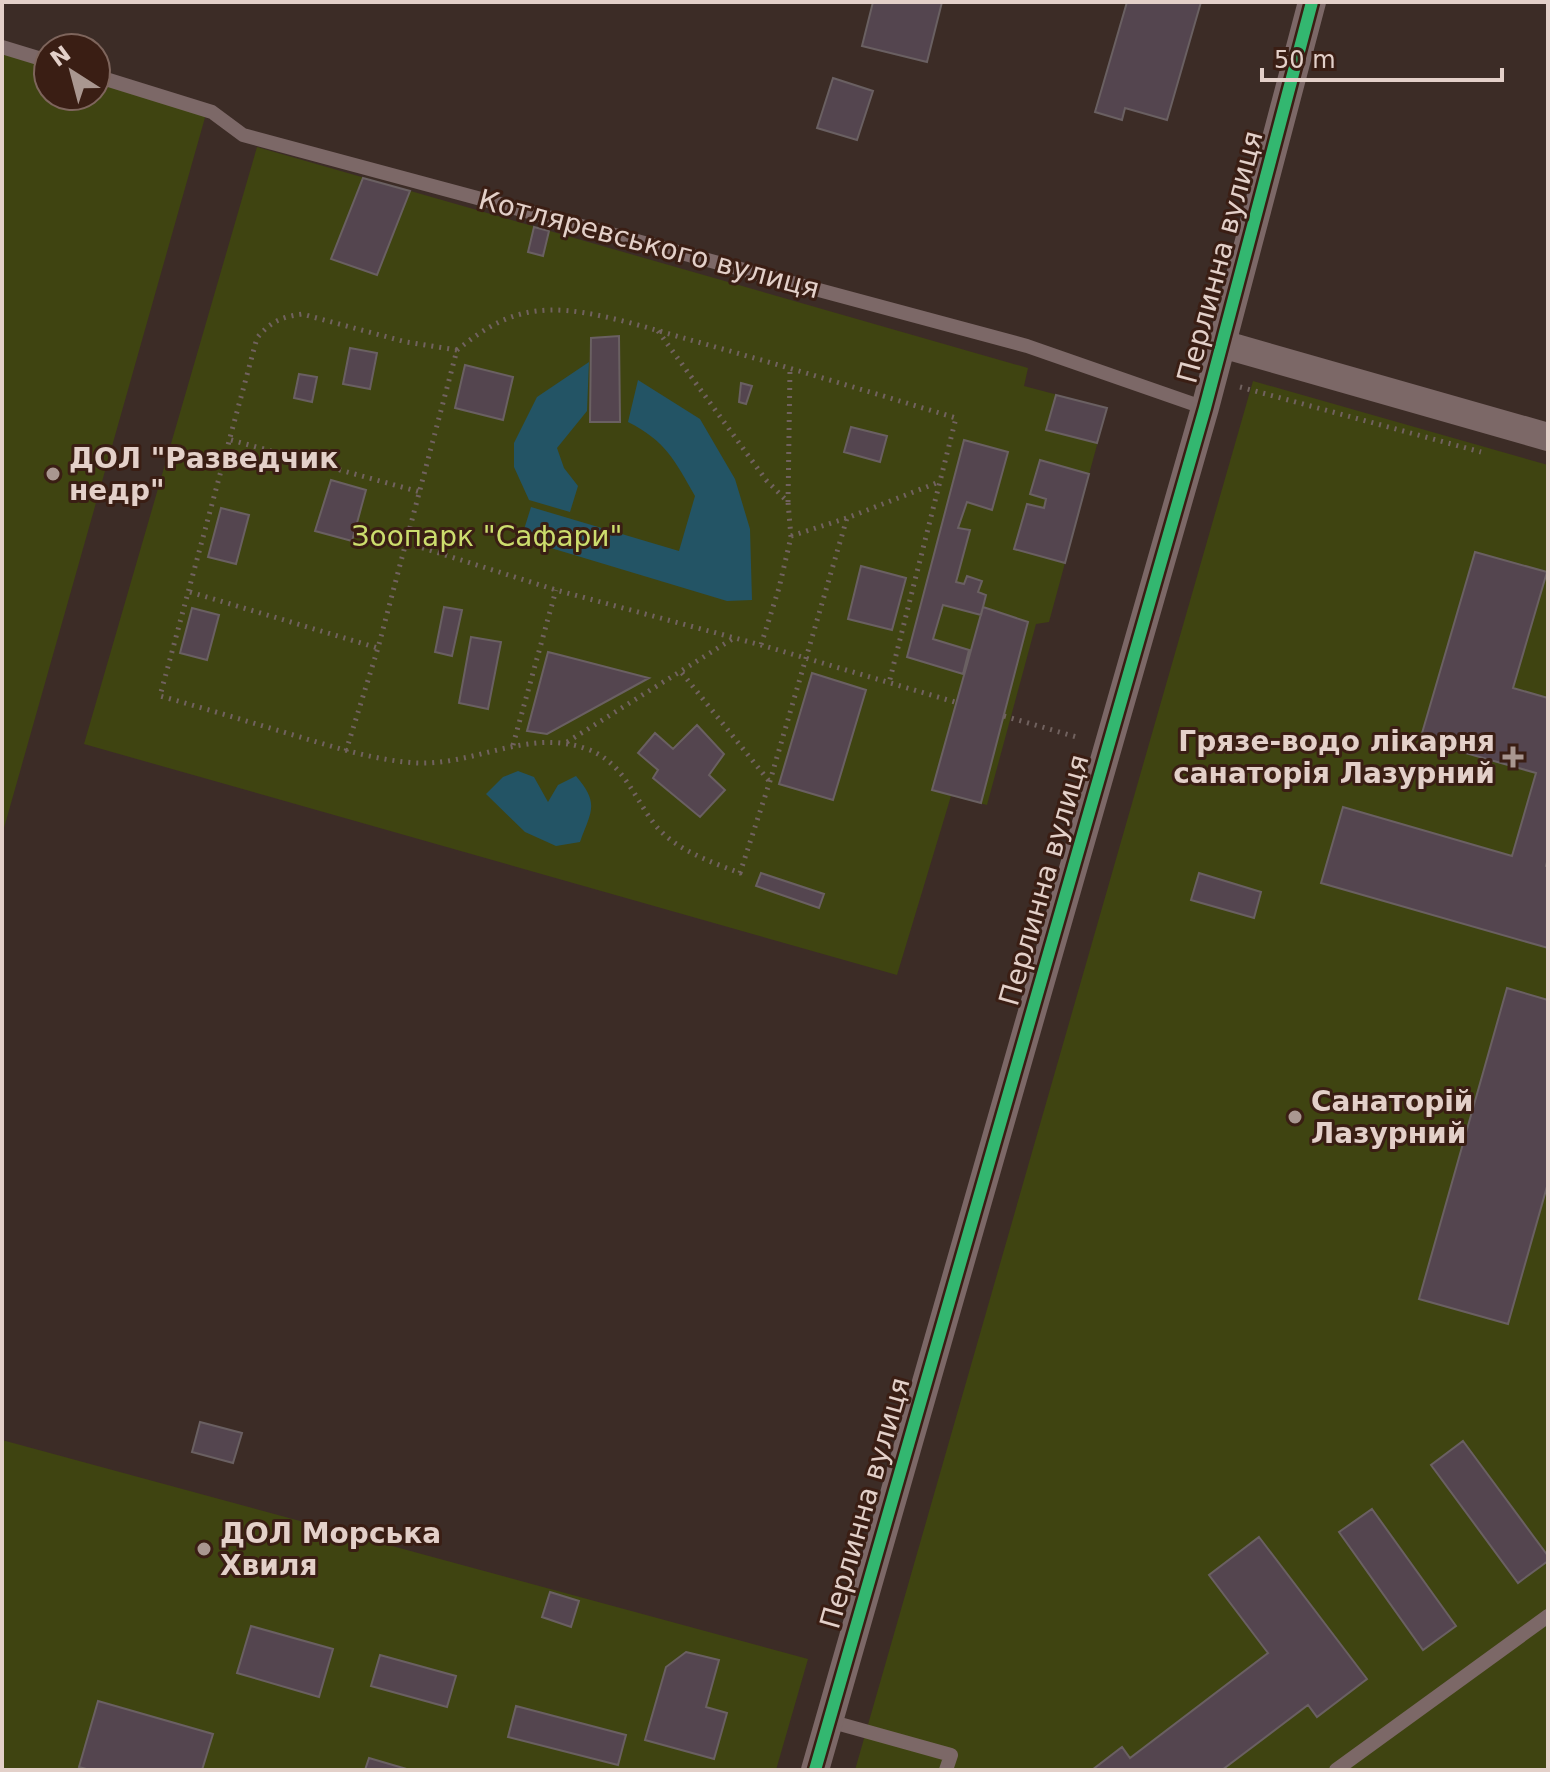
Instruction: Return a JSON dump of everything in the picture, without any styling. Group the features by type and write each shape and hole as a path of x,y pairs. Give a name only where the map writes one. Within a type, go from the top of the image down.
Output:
{"street":[{"name":"Перлинна вулиця","path":"815,1770 1205,408 1312,2"},
{"path":"1222,344 1548,437"}],"lane":[{"path":"2,47 32,56"},
{"name":"Котляревського вулиця","path":"112,81 212,112 243,135 1027,346 1205,408"},
{"path":"1336,1770 1548,1616"},
{"path":"829,1721 951,1755 961,1770"},
{"path":"946,1770 951,1755"}],"path":[{"path":"346,751 378,648 457,350 486,327 521,313 551,310 578,312 658,331 956,418 889,683"},
{"path":"457,350 406,342 302,314 284,316 268,325 257,338 160,696 346,751 414,763 441,763 513,745 566,743 587,748 609,760 627,779 656,826 674,843 740,873 847,518"},
{"path":"658,331 766,480 788,502"},
{"path":"761,645 791,537 788,502 790,368"},
{"path":"1212,380 1487,454"},
{"path":"231,440 420,492"},
{"path":"791,537 940,482"},
{"path":"407,543 556,590 761,645 955,702"},
{"path":"513,745 556,590"},
{"path":"190,592 378,648"},
{"path":"566,743 734,638"},
{"path":"682,673 770,781"},
{"path":"1004,716 1107,746"}],"green space":[{"name":"ДОЛ \"Разведчик недр\"","path":"2,49 32,59 32,112 112,112 112,84 206,114 2,835"},
{"name":"Зоопарк \"Сафари\"","path":"257,147 1028,368 1024,386 1107,408 1049,622 1036,624 987,805 951,796 897,975 84,744"},
{"name":"Санаторій Лазурний","path":"1253,381 1548,465 1548,1770 855,1770"},
{"name":"ДОЛ Морська Хвиля","path":"2,1440 808,1659 776,1770 2,1770"}],"water":[{"path":"589,362 587,411 557,448 564,468 578,486 570,512 529,500 514,467 514,443 537,397"},
{"path":"638,380 700,419 735,479 750,529 752,600 727,601 521,539 531,507 679,551 695,496 661,445 628,422"},
{"path":"518,771 534,777 548,802 558,785 576,776 591,801 590,815 580,842 556,846 525,832 486,794 503,777"}],"building":[{"path":"873,2 942,2 927,62 862,46"},
{"path":"1127,2 1201,2 1167,120 1125,108 1122,120 1095,112"},
{"path":"833,78 873,91 857,140 817,128"},
{"path":"363,178 410,191 377,275 331,259"},
{"path":"534,227 549,231 543,256 528,252"},
{"path":"619,336 620,422 590,422 591,338"},
{"path":"350,348 377,353 370,389 343,384"},
{"path":"465,365 513,377 503,420 455,408"},
{"path":"299,374 317,377 312,402 294,398"},
{"path":"741,383 752,386 746,404 739,402"},
{"path":"1056,395 1107,408 1097,443 1046,430"},
{"path":"851,427 887,436 880,462 844,452"},
{"path":"964,440 1008,452 992,510 967,502 958,528 970,530 956,582 964,584 967,576 982,581 978,592 986,595 981,615 943,605 933,639 969,650 963,674 907,657"},
{"path":"1040,460 1089,474 1065,563 1014,549 1027,504 1044,508 1046,499 1030,494"},
{"path":"331,480 366,490 352,541 315,531"},
{"path":"221,508 249,515 236,564 208,557"},
{"name":"Грязе-водо лікарня санаторія Лазурний","path":"1475,552 1547,572 1513,688 1548,698 1548,948 1321,883 1343,807 1512,856 1536,773 1420,740"},
{"path":"861,566 906,578 892,630 848,619"},
{"path":"444,607 462,610 452,656 435,652"},
{"path":"983,607 1028,622 981,803 932,790"},
{"path":"192,608 219,615 207,660 180,653"},
{"path":"471,637 501,642 488,709 459,703"},
{"path":"548,652 649,678 547,734 527,731"},
{"path":"812,673 866,690 833,800 779,784"},
{"path":"697,725 724,754 709,775 725,790 700,817 653,778 658,770 638,753 655,733 673,749"},
{"path":"761,873 824,894 819,908 756,886"},
{"path":"1199,873 1261,892 1254,918 1191,900"},
{"path":"1507,988 1548,1000 1548,1183 1508,1324 1419,1299"},
{"path":"200,1422 242,1433 233,1463 192,1452"},
{"path":"1463,1441 1548,1556 1548,1561 1518,1583 1431,1465"},
{"path":"1372,1509 1456,1626 1423,1650 1339,1532"},
{"path":"1259,1537 1367,1679 1317,1717 1308,1705 1222,1770 1092,1770 1122,1747 1130,1758 1268,1653 1209,1575"},
{"path":"550,1592 579,1601 571,1627 542,1617"},
{"path":"251,1626 333,1649 319,1697 237,1673"},
{"path":"686,1652 719,1660 706,1707 727,1713 714,1759 645,1740 666,1667"},
{"path":"380,1655 456,1676 447,1707 371,1686"},
{"path":"98,1701 213,1734 202,1770 90,1770 79,1767"},
{"path":"516,1706 626,1735 618,1765 508,1737"},
{"path":"369,1758 410,1770 365,1770"}],"cycle path":[{"path":"815,1770 1205,408 1312,2"}],"place":[{"name":"ДОЛ \"Разведчик недр\"","path":"53,474"},
{"name":"Грязе-водо лікарня санаторія Лазурний","path":"1513,757"},
{"name":"Санаторій Лазурний","path":"1295,1117"},
{"name":"ДОЛ Морська Хвиля","path":"204,1549"}]}
